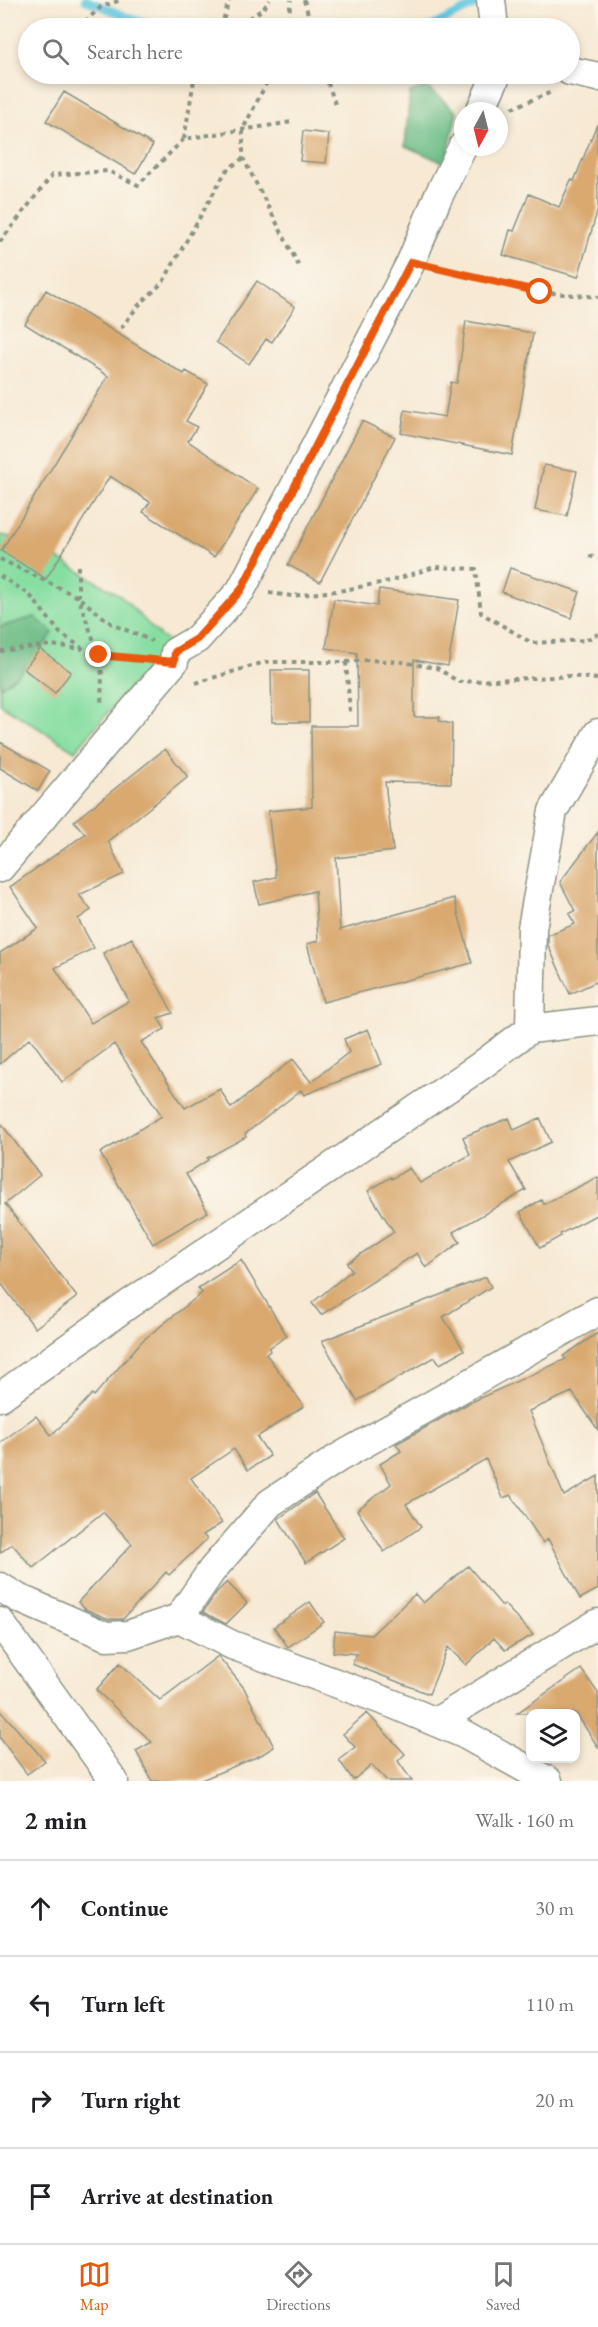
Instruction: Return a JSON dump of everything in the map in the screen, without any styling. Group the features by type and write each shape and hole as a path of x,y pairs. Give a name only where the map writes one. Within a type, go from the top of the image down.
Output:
{"street":[{"path":"491,0 493,18"},
{"path":"580,78 598,76"},
{"path":"484,102 492,84"},
{"path":"0,868 175,657 197,639 241,590 411,262 437,199 458,156"},
{"path":"531,1029 532,928 553,811 598,733"},
{"path":"0,1397 129,1304 531,1029 598,1021"},
{"path":"0,1587 18,1598 106,1636 128,1635 179,1618 212,1570 270,1503 338,1458 598,1311"},
{"path":"179,1618 232,1645 393,1704 464,1734 548,1781"},
{"path":"0,1622 114,1781"},
{"path":"436,1722 598,1623"}],"path":[{"path":"90,18 101,8 121,0"},
{"path":"224,18 229,0"},
{"path":"249,18 270,0"},
{"path":"288,18 291,0"},
{"path":"304,0 309,18"},
{"path":"184,140 193,84"},
{"path":"266,84 243,129 243,158 300,268"},
{"path":"328,84 335,104"},
{"path":"508,110 556,84"},
{"path":"0,242 52,176 108,171 138,185 184,140 292,122"},
{"path":"121,328 138,306 163,282 226,171 243,158"},
{"path":"411,262 540,292 598,297"},
{"path":"588,556 598,558"},
{"path":"0,559 78,597 112,624 175,657"},
{"path":"78,566 78,597 99,655 102,675 101,708"},
{"path":"241,590 292,596 344,590 390,581 435,567 476,569 481,613 532,643 586,640 598,634"},
{"path":"0,576 28,594 60,633 91,654 175,657"},
{"path":"0,651 51,645 82,649"},
{"path":"196,683 265,662 368,660 402,662 437,668 459,682 569,676 598,679"},
{"path":"346,662 350,712"}],"green space":[{"path":"426,86 454,109 454,126 446,164 405,146 410,92"},
{"path":"0,535 25,539 120,595 160,636 172,644 127,690 75,751 0,704 0,687 10,681 35,617 0,627"},
{"path":"35,617 53,633 22,670 0,687 0,627"}],"building":[{"path":"64,92 153,145 135,174 46,121"},
{"path":"597,124 598,209 578,277 503,255 510,230 514,231 529,194 559,207 571,180 574,181"},
{"path":"303,131 329,134 326,163 300,161"},
{"path":"257,281 295,307 272,342 266,339 249,364 216,342"},
{"path":"46,290 184,374 186,371 208,384 186,421 197,427 188,441 258,489 214,557 143,512 150,502 110,476 46,579 1,551 108,376 25,324"},
{"path":"466,321 533,333 512,455 401,433 405,410 445,417 451,382 457,383"},
{"path":"362,421 395,437 320,582 288,565"},
{"path":"544,465 577,471 567,516 535,510"},
{"path":"510,568 580,592 571,618 502,592"},
{"path":"379,589 459,600 448,666 414,660 414,717 440,717 439,721 452,724 451,783 385,782 393,851 336,858 340,930 454,898 472,963 323,1002 307,944 318,941 315,891 259,904 254,882 276,877 268,811 312,807 311,726 358,726 357,653 326,648 334,599 377,606"},
{"path":"40,649 71,672 55,693 24,669"},
{"path":"271,670 309,670 309,722 272,722"},
{"path":"0,742 50,771 38,791 0,768"},
{"path":"165,749 188,777 108,841 124,874 79,895 91,910 78,919 94,948 55,968 91,1023 129,1001 103,953 132,938 173,1013 158,1018 165,1029 141,1042 185,1108 220,1089 231,1108 293,1059 311,1082 349,1052 344,1039 368,1029 382,1064 304,1095 301,1090 245,1134 246,1137 207,1158 208,1160 186,1174 208,1212 153,1244 100,1153 162,1116 114,1044 62,1082 30,1038 0,1064 0,953 38,928 10,887 85,834 74,821"},
{"path":"598,832 598,981 570,994 548,945 548,935 575,924 569,914 575,911 560,882"},
{"path":"509,1118 514,1130 540,1118 551,1142 509,1162 526,1190 453,1232 460,1242 426,1268 417,1253 321,1315 312,1303 352,1270 347,1263 394,1232 368,1191 409,1168 420,1183 470,1155 463,1137"},
{"path":"0,1122 40,1175 5,1204 77,1297 35,1328 0,1282"},
{"path":"598,1177 598,1214 560,1234 561,1236 540,1248 520,1212 541,1200 544,1204"},
{"path":"241,1260 287,1336 269,1348 270,1351 266,1354 304,1406 257,1437 270,1456 248,1470 234,1449 191,1478 222,1523 203,1535 207,1539 169,1575 166,1572 123,1619 109,1619 85,1609 78,1602 132,1544 103,1512 33,1568 12,1544 0,1553 0,1443 36,1416 51,1435 92,1394 94,1396 142,1341 202,1293 198,1288"},
{"path":"486,1277 491,1287 443,1317 464,1350 440,1364 435,1357 357,1401 322,1341"},
{"path":"598,1333 598,1430 572,1392 529,1411 564,1496 598,1476 598,1589 580,1599 548,1539 543,1543 511,1495 503,1498 486,1459 406,1504 421,1527 384,1552 357,1510 391,1484 380,1464 401,1451 396,1444 467,1404 566,1359 563,1356"},
{"path":"315,1493 344,1538 306,1563 278,1519"},
{"path":"468,1566 502,1606 504,1604 533,1635 505,1650 494,1638 466,1665 448,1647 429,1694 352,1664 357,1654 333,1652 335,1631 371,1635 415,1594 423,1603"},
{"path":"227,1582 247,1603 226,1624 203,1612"},
{"path":"310,1602 324,1622 288,1647 274,1627"},
{"path":"218,1656 244,1688 274,1747 261,1755 199,1781 152,1781 136,1751 152,1742 96,1690 120,1663 160,1700"},
{"path":"581,1669 598,1693 598,1747 580,1719 580,1709 526,1709 526,1713 517,1713"},
{"path":"0,1710 45,1761 27,1774 0,1738"},
{"path":"367,1713 405,1754 398,1761 412,1781 387,1781 372,1765 353,1780 339,1760 355,1747 343,1734"}],"waterway":[{"path":"85,0 131,18"},
{"path":"448,18 485,0"}],"route":[{"path":"99,655 174,662 175,652 197,639 241,590 411,262 540,292"}]}
